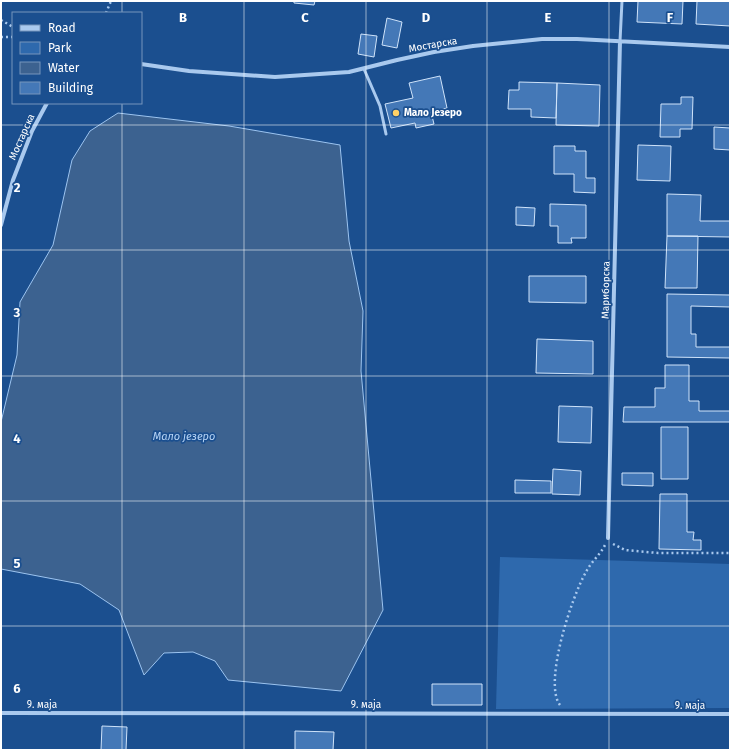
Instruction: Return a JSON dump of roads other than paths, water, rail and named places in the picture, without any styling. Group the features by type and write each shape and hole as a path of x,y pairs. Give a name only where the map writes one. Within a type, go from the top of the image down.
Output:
{"street":[{"name":"Мостарска","path":"142,64 189,71 275,77 335,74 364,69 397,60 473,46 542,39 577,39 730,47"},
{"name":"Мариборска","path":"608,538 620,41"},
{"name":"Мостарска","path":"1,225 13,180 32,131 46,104"},
{"name":"9. маја","path":"1,713 730,714"}],"lane":[{"path":"620,41 622,1"},
{"path":"364,69 380,106 386,134"}],"water":[{"name":"Мало језеро","path":"118,113 229,126 340,145 349,241 363,311 361,371 383,610 341,691 228,680 215,661 193,652 164,653 144,675 119,610 80,584 1,569 1,422 17,355 20,302 53,245 72,160 90,131"}],"place":[{"name":"Мало Језеро","path":"396,113"}]}
